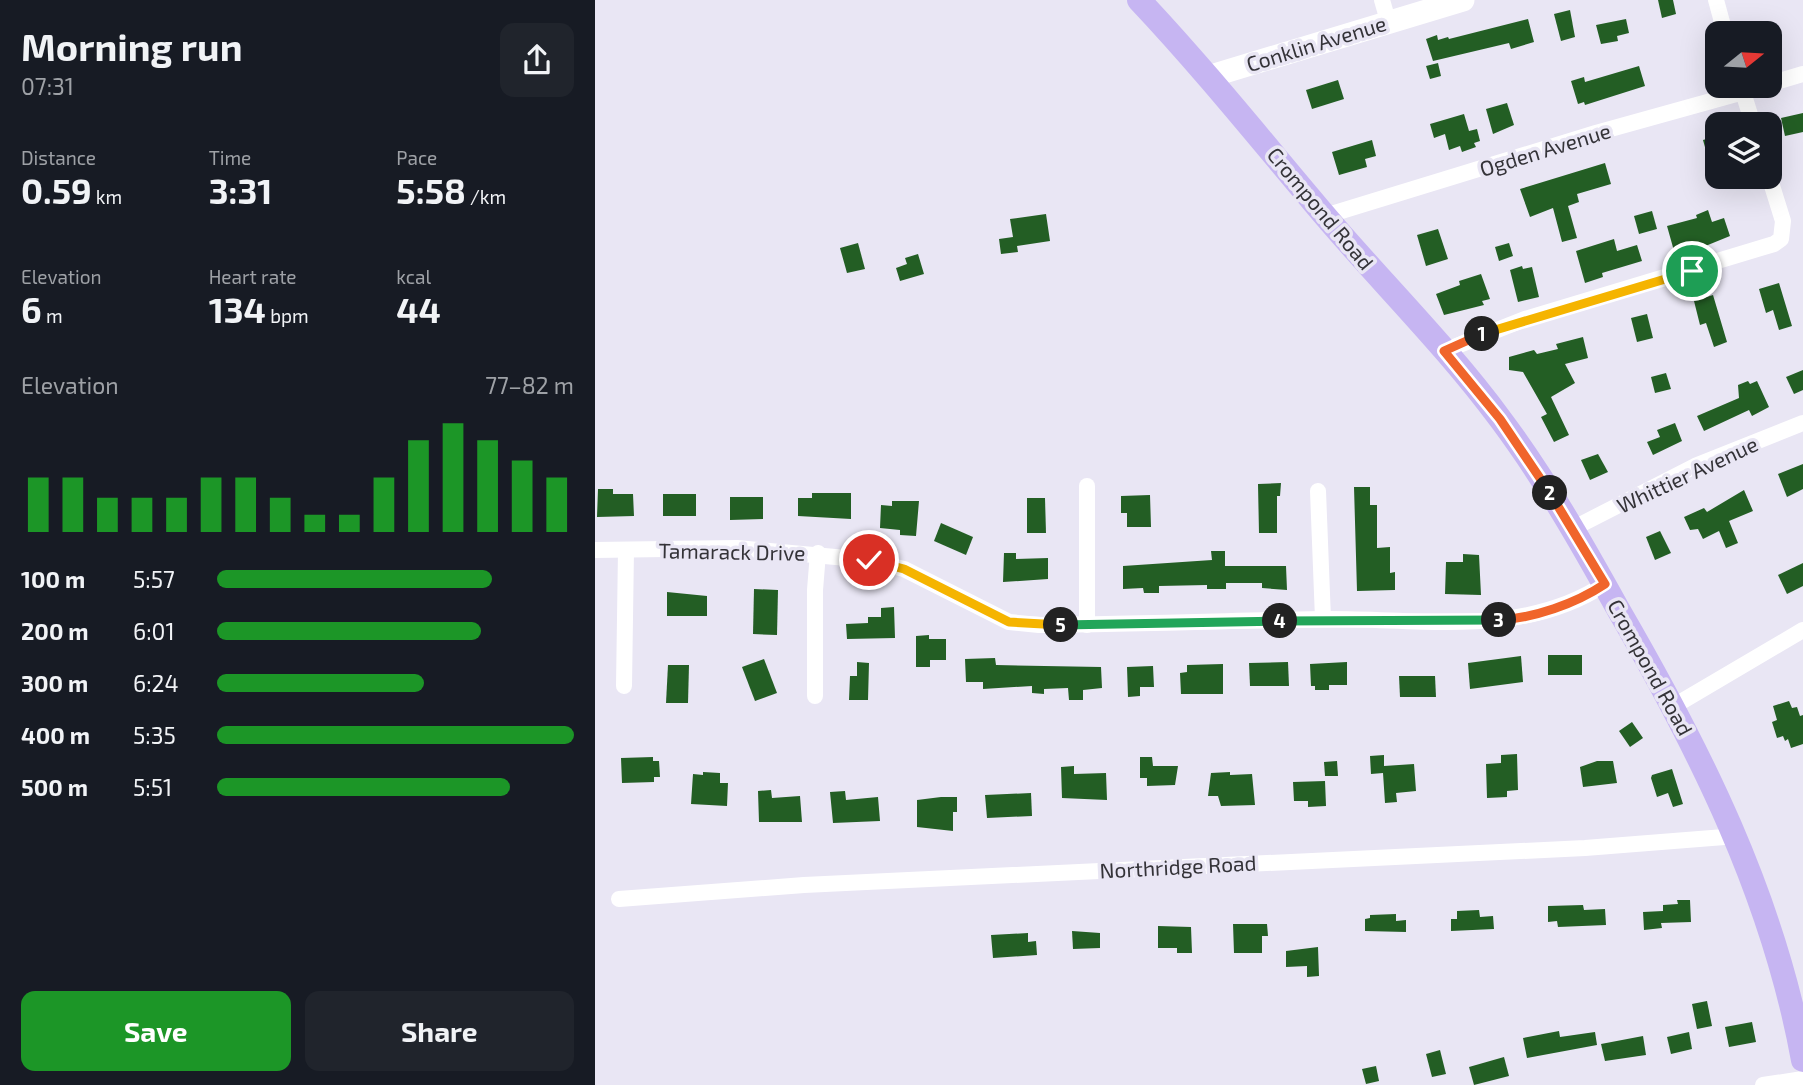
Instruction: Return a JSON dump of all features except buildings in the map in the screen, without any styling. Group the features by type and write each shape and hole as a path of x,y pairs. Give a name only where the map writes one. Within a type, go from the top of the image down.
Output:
{"main road":[{"name":"Crompond Road","path":"1139,0 1211,76 1325,216 1500,419 1572,529 1674,706 1737,836 1774,937 1803,1060"}],"street":[{"name":"Conklin Avenue","path":"1211,76 1385,10 1463,0"},
{"path":"1716,0 1722,21"},
{"name":"Ogden Avenue","path":"1782,80 1803,74"},
{"name":"Ogden Avenue","path":"1325,216 1712,98"},
{"path":"1444,351 1525,319 1774,244 1781,239 1783,221 1773,189"},
{"name":"Whittier Avenue","path":"1572,529 1695,466 1803,423"},
{"path":"1087,486 1087,625"},
{"path":"1318,491 1323,619"},
{"name":"Tamarack Drive","path":"595,550 737,548 818,553 869,560 904,569 1009,622 1039,625 1323,619 1444,622 1510,619 1591,594 1605,584"},
{"path":"624,686 626,550"},
{"path":"815,696 815,590 818,553"},
{"path":"1674,706 1803,630"},
{"name":"Northridge Road","path":"618,899 804,885 1585,848 1737,836"},
{"path":"1762,1085 1803,1079"}],"route":[{"path":"869,560 904,569 1009,622 1039,625 1323,619 1444,622 1510,619 1549,609 1591,594 1605,584 1525,454 1473,384 1444,351 1460,342 1525,319 1692,271"}]}
